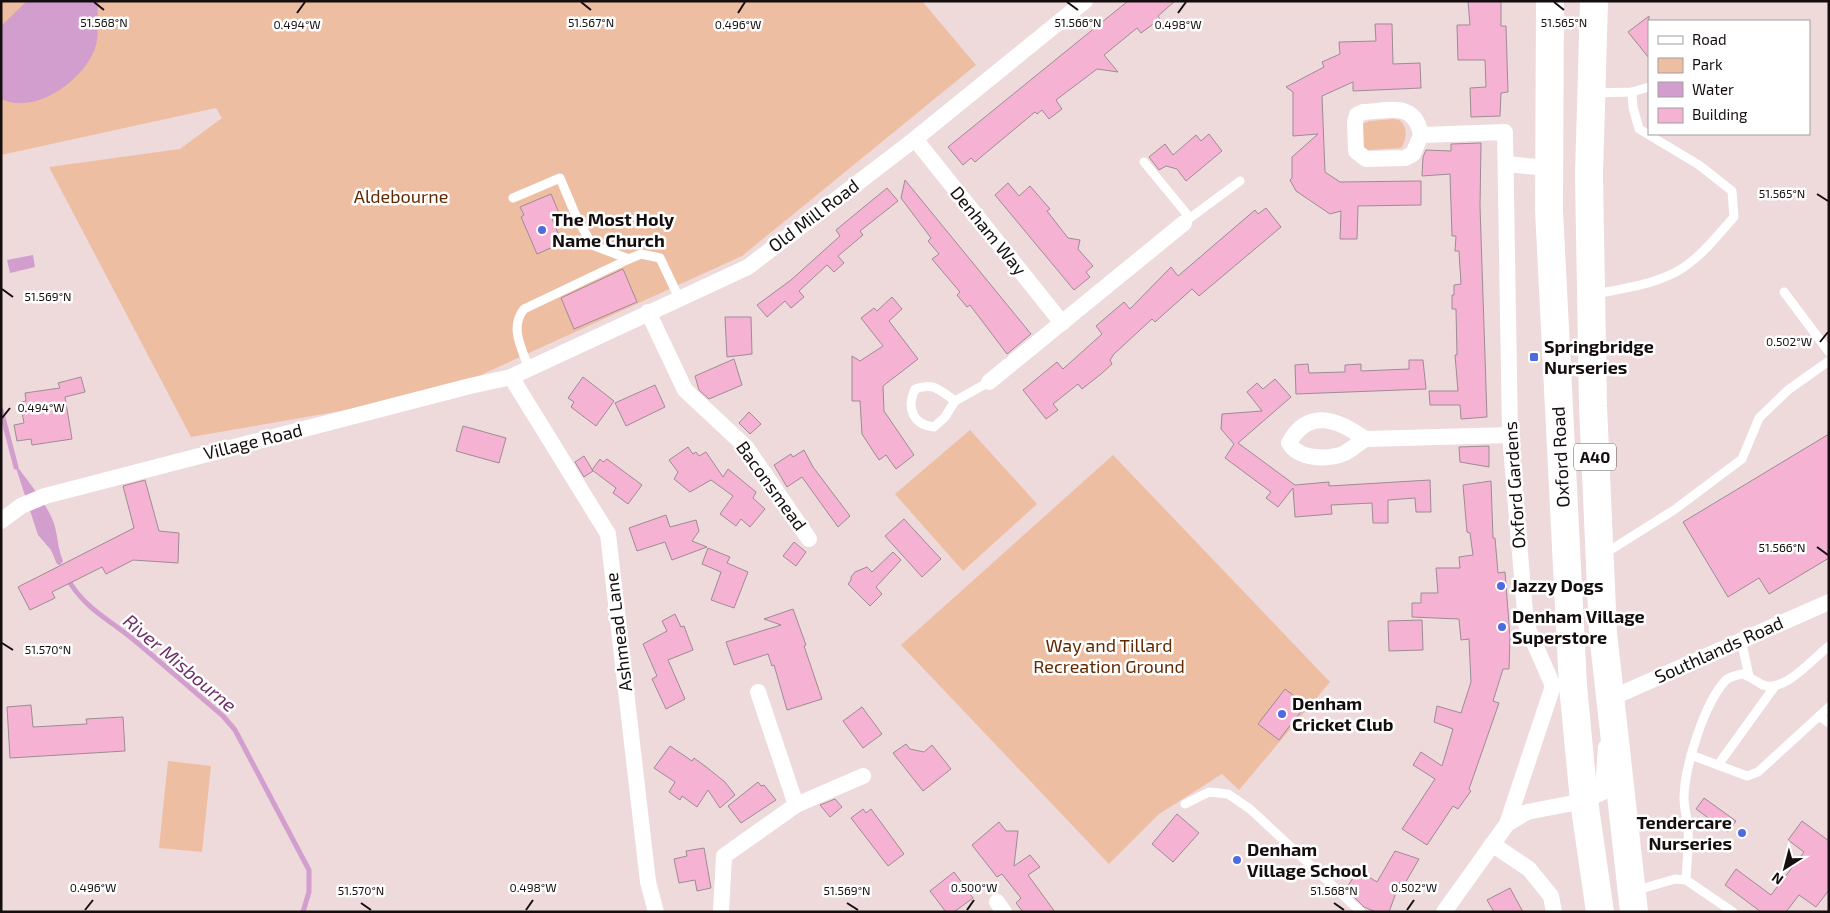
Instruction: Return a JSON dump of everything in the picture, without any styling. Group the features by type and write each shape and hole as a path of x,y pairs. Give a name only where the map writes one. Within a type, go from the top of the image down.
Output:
{"highway":[{"name":"Oxford Road","path":"1550,1 1549,210 1563,686 1584,801 1600,912"},
{"name":"Oxford Road","path":"1594,1 1593,93 1589,175 1590,295 1603,633 1633,902"}],"street":[{"name":"Old Mill Road","path":"511,377 748,267 915,139 1085,1"},
{"name":"Oxford Gardens","path":"1421,135 1505,132 1510,435 1526,624 1563,686"},
{"name":"Denham Way","path":"915,139 1062,323"},
{"path":"1506,164 1549,168"},
{"path":"989,382 1187,220"},
{"name":"Baconsmead","path":"648,312 686,390 746,447 809,539"},
{"name":"Village Road","path":"1,520 21,506 44,496 511,377"},
{"name":"Ashmead Lane","path":"511,377 608,534 648,882 656,912"},
{"path":"1365,438 1510,435"},
{"name":"Southlands Road","path":"1609,699 1829,602"},
{"path":"1444,912 1507,824 1563,686"},
{"path":"758,692 796,806"},
{"path":"1507,824 1527,812 1584,801 1603,792 1609,699"},
{"path":"721,912 724,856 796,806 862,776"},
{"path":"1492,844 1529,869 1551,896 1554,912"}],"lane":[{"path":"1593,93 1632,92 1648,87"},
{"path":"1632,92 1633,107 1639,129 1648,134"},
{"path":"1590,295 1643,285 1676,272 1710,244 1734,217 1732,191 1699,165 1649,135"},
{"path":"1144,162 1187,220 1240,181"},
{"path":"513,198 560,178 576,216 592,245 629,259"},
{"path":"529,369 515,328 518,317 524,309 629,259 642,254 660,258 680,298"},
{"path":"1784,292 1829,352"},
{"path":"1600,557 1674,510 1742,459 1759,418 1788,390 1829,361"},
{"path":"955,401 936,388 927,385 915,389 910,400 910,409 924,426 934,427 945,417 955,401 989,382"},
{"path":"1741,640 1749,676"},
{"path":"1686,880 1688,825 1684,801 1691,754 1711,701 1726,679 1742,674 1764,685 1775,686 1785,682 1805,668 1829,646"},
{"path":"1718,765 1775,686"},
{"path":"1691,754 1747,776 1758,772 1829,707"},
{"path":"1819,716 1829,723"},
{"path":"1185,804 1209,792 1228,794 1250,809 1361,912"},
{"path":"1633,902 1675,879 1686,880 1733,912"}],"green space":[{"name":"Aldebourne","path":"1,1 922,1 976,65 742,256 439,394 191,437 49,167 180,149 222,118 216,108 1,155"},
{"path":"1399,120 1405,129 1405,137 1401,148 1368,150 1363,148 1362,124 1370,121"},
{"path":"970,430 1037,504 963,571 895,494"},
{"name":"Way and Tillard Recreation Ground","path":"1113,455 1330,682 1239,790 1222,774 1159,814 1109,864 901,645"},
{"path":"168,761 211,766 202,852 159,848"}],"water":[{"path":"27,1 98,1 98,32 96,45 88,63 68,84 42,99 28,103 14,103 1,99 1,26"},
{"path":"33,255 35,267 10,273 7,260"},
{"path":"14,462 43,502 52,519 63,561 60,565 57,564 51,550 38,535"}],"building":[{"path":"1128,1 1175,1 1158,16 1160,19 1141,33 1137,28 1104,55 1118,72 1097,69 1056,100 1062,109 1049,119 1042,110 1037,114 1035,112 975,162 971,158 963,165 948,147"},
{"path":"1468,1 1501,1 1501,26 1506,26 1508,92 1501,93 1500,116 1471,117 1470,88 1486,87 1485,60 1458,60 1457,25 1470,25"},
{"path":"1649,16 1648,57 1628,32"},
{"path":"1375,24 1392,24 1393,64 1420,63 1421,88 1353,91 1353,82 1322,96 1325,172 1340,182 1421,181 1421,205 1358,206 1357,239 1340,239 1341,211 1330,214 1296,191 1290,180 1292,178 1292,157 1318,134 1293,136 1293,92 1286,87 1324,67 1322,62 1340,54 1339,42 1376,41"},
{"path":"1209,134 1222,151 1186,181 1177,169 1166,166 1159,170 1149,157 1165,144 1173,155 1196,135 1201,141"},
{"path":"1481,143 1480,206 1487,417 1461,419 1460,405 1430,405 1429,391 1458,391 1455,355 1457,355 1456,309 1452,309 1452,295 1454,295 1454,285 1461,284 1459,251 1455,251 1456,236 1452,236 1450,174 1422,176 1423,157 1426,150 1451,151 1451,144"},
{"path":"905,180 1031,334 1007,354 970,305 967,307 957,295 960,292 932,259 939,254 928,241 931,238 901,198"},
{"path":"1008,183 1019,196 1030,186 1050,209 1047,211 1068,238 1080,240 1078,249 1093,266 1086,272 1090,277 1074,290 995,195"},
{"path":"887,188 898,201 860,231 863,235 838,256 844,263 834,272 827,265 799,291 804,297 791,308 785,301 767,317 757,305 791,280 840,236 836,230"},
{"name":"The Most Holy Name Church","path":"551,194 559,213 551,216 562,243 537,254 521,217 524,215 520,207"},
{"path":"1266,208 1281,227 1199,296 1192,289 1155,322 1152,319 1114,354 1110,360 1112,364 1101,374 1082,389 1078,384 1053,404 1058,410 1046,419 1023,390 1057,362 1063,369 1102,334 1096,326 1124,302 1130,309 1171,267 1178,276 1255,210 1258,214"},
{"path":"623,269 637,302 574,329 561,298"},
{"path":"892,297 902,309 889,321 918,359 883,386 884,411 914,455 896,469 886,455 879,460 862,434 860,401 852,401 852,356 860,361 883,346 861,318 874,308 877,311"},
{"path":"725,317 751,317 752,354 727,357"},
{"path":"734,359 742,385 709,399 699,390 695,376"},
{"path":"1409,360 1423,360 1426,389 1296,394 1295,365 1308,364 1309,373 1345,372 1345,365 1361,364 1361,371 1409,369"},
{"path":"81,377 85,392 65,397 72,439 32,445 31,439 17,441 14,425 24,423 20,402 26,401 25,393 60,388 58,383"},
{"path":"583,377 614,401 596,426 571,407 574,402 568,398"},
{"path":"1275,379 1291,397 1238,443 1295,485 1329,482 1329,486 1430,480 1431,512 1416,512 1415,498 1388,500 1388,523 1373,523 1372,503 1331,505 1332,514 1295,517 1293,488 1278,507 1266,498 1271,492 1225,458 1234,444 1221,429 1222,414 1262,411 1247,392 1257,383 1263,389"},
{"path":"655,385 665,407 626,426 615,403"},
{"path":"749,412 761,424 750,434 739,423"},
{"path":"463,426 506,438 499,463 456,451"},
{"path":"1829,434 1829,558 1769,594 1759,578 1728,597 1683,522"},
{"path":"1489,446 1489,467 1460,462 1459,447"},
{"path":"688,447 693,454 696,452 699,456 706,452 723,477 728,469 756,492 753,498 765,509 750,527 741,519 736,526 720,514 733,496 711,480 690,492 674,479 678,472 669,460"},
{"path":"804,450 813,467 850,516 838,527 802,477 787,487 774,465 791,454 793,457"},
{"path":"584,456 593,471 584,477 575,462"},
{"path":"600,459 603,462 607,459 642,485 628,504 613,493 616,488 592,470"},
{"path":"145,480 159,531 179,533 178,563 133,560 106,574 102,567 52,592 55,598 30,610 18,587 134,528 123,486"},
{"path":"1491,481 1493,538 1495,538 1498,573 1505,572 1510,637 1509,669 1503,669 1493,701 1499,703 1469,789 1471,791 1458,809 1453,806 1427,845 1402,829 1435,779 1413,765 1421,752 1442,766 1453,729 1434,722 1437,706 1461,713 1471,682 1469,639 1461,640 1459,619 1412,617 1412,603 1421,603 1421,593 1438,593 1436,568 1460,568 1459,557 1473,555 1470,533 1467,532 1463,485"},
{"path":"666,515 670,527 696,520 699,531 692,541 707,547 672,560 665,542 637,551 629,528"},
{"path":"904,519 941,559 922,577 885,536"},
{"path":"794,542 806,552 796,566 783,556"},
{"path":"708,548 730,557 727,563 748,572 734,608 711,600 721,572 702,564"},
{"path":"893,552 901,560 876,587 882,594 870,606 848,584 855,572 867,567 872,572"},
{"path":"793,609 822,699 787,710 774,665 772,666 768,654 734,665 726,642 781,625 764,619"},
{"path":"675,614 681,627 684,626 693,650 668,660 685,699 666,709 652,679 657,676 643,644 667,631 662,621"},
{"path":"1422,620 1423,650 1389,651 1388,621"},
{"name":"Denham Cricket Club","path":"1285,689 1306,705 1279,740 1258,724"},
{"path":"31,705 33,727 87,724 86,719 123,717 125,751 10,758 7,707"},
{"path":"862,707 882,734 863,748 843,721"},
{"path":"906,744 910,749 924,752 932,745 951,769 923,791 893,753"},
{"path":"670,746 692,761 694,758 705,766 725,782 735,795 720,808 708,790 697,807 682,796 680,800 669,792 675,782 654,768"},
{"path":"758,782 761,786 764,785 776,800 741,823 728,806"},
{"path":"1704,798 1736,821 1728,832 1696,809"},
{"path":"835,799 842,807 830,817 820,805"},
{"path":"863,809 866,813 871,809 904,854 888,866 851,818"},
{"path":"1177,814 1199,833 1173,862 1152,844"},
{"path":"1802,821 1829,841 1829,890 1816,907 1799,895 1786,912 1761,912 1725,885 1736,869 1771,895 1804,852 1788,840"},
{"path":"999,822 1006,831 1018,831 1014,866 1030,855 1040,867 1028,875 1055,912 1023,912 1016,903 1021,898 1002,874 997,877 972,845"},
{"path":"704,848 711,888 697,891 695,880 679,883 674,859 687,856 686,851"},
{"path":"1395,851 1419,859 1404,885 1400,882 1389,912 1376,912 1364,907 1346,889 1358,870 1377,882"},
{"path":"954,872 973,898 954,912 946,912 930,891"},
{"path":"1510,888 1523,912 1494,912 1487,900"}],"waterway":[{"name":"River Misbourne","path":"1,410 16,467"},
{"name":"River Misbourne","path":"70,583 83,600 153,656 223,716 235,730 309,870 309,892 303,912"}],"place":[{"name":"The Most Holy Name Church","path":"542,230"},
{"name":"Springbridge Nurseries","path":"1534,357"},
{"name":"Jazzy Dogs","path":"1501,586"},
{"name":"Denham Village Superstore","path":"1502,627"},
{"name":"Denham Cricket Club","path":"1282,714"},
{"name":"Tendercare Nurseries","path":"1742,833"},
{"name":"Denham Village School","path":"1237,860"}]}
